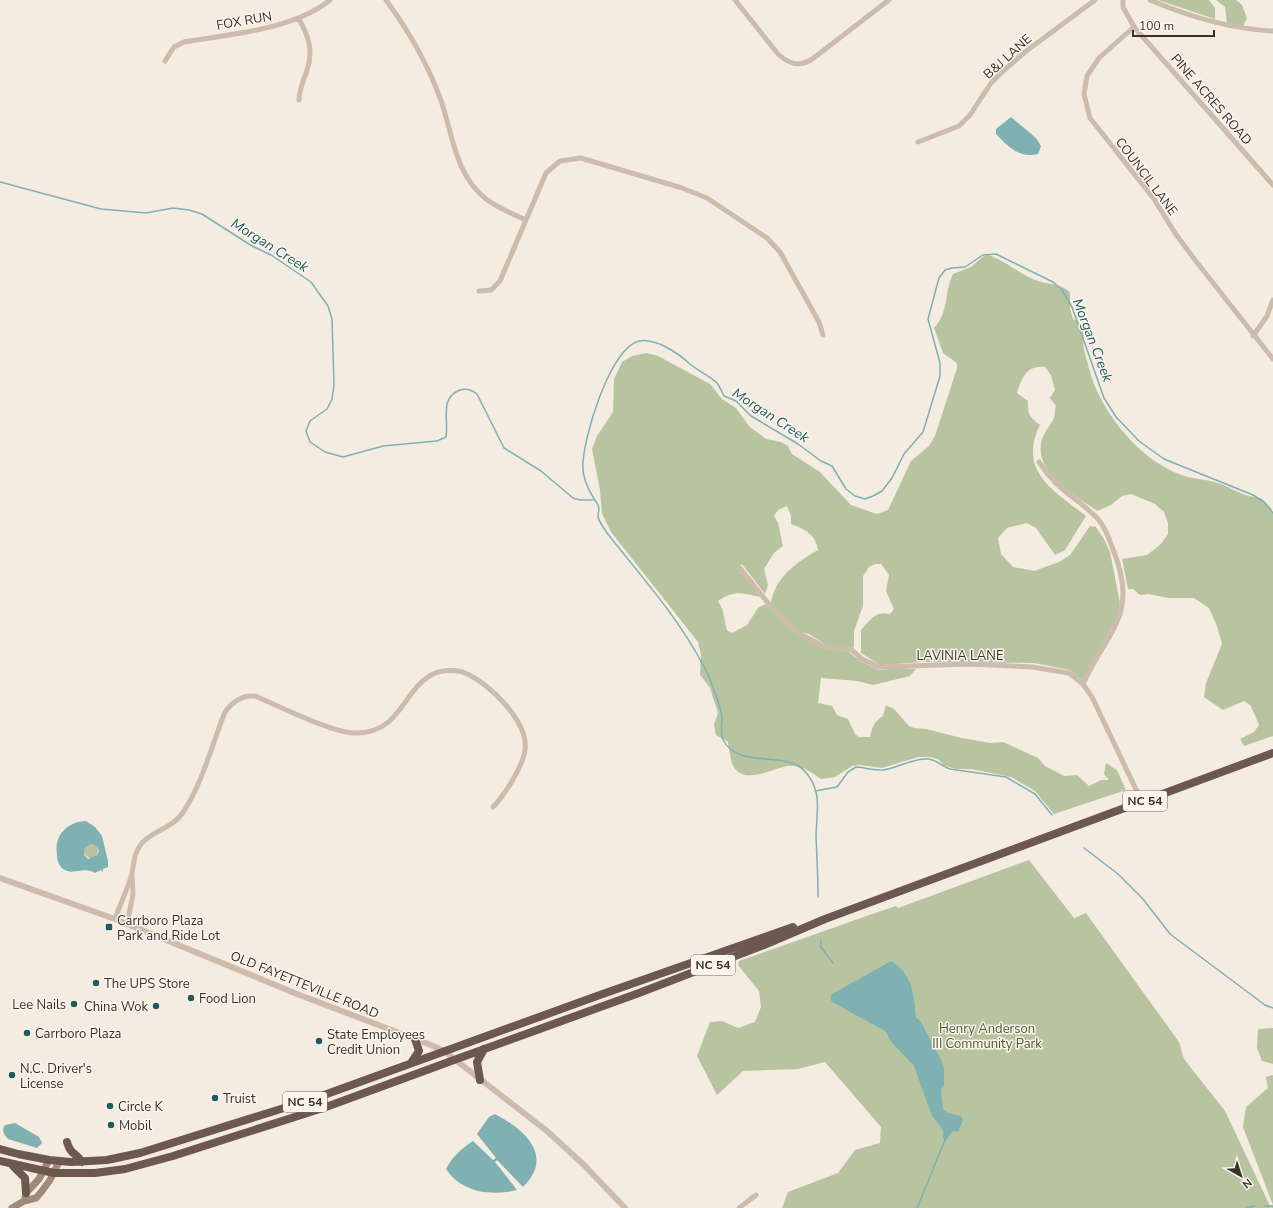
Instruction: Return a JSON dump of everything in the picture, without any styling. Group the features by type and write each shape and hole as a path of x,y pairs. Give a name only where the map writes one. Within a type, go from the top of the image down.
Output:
{"highway":[{"name":"NC 54","path":"0,1161 54,1173 84,1174 110,1172 173,1156 326,1107 644,991 764,945 824,919 1273,753"},
{"name":"NC 54","path":"0,1149 59,1162 82,1162 122,1158 313,1099 796,926 824,919"},
{"path":"410,1064 419,1050 415,1039"},
{"path":"480,1080 477,1062 485,1049"},
{"path":"67,1142 72,1153 80,1157 82,1162"},
{"path":"13,1165 25,1178 25,1197"}],"main road":[{"path":"12,1208 25,1197 44,1171 49,1160"},
{"path":"25,1197 36,1198 48,1183 59,1162"}],"street":[{"name":"FOX RUN","path":"165,61 174,47 184,42 282,24 299,19 313,12 330,0"},
{"path":"386,0 409,33 428,69 442,102 456,156 464,174 472,186 486,199 526,220"},
{"path":"736,0 778,54 786,62 796,64 804,64 812,60 889,0"},
{"name":"B&J LANE","path":"918,142 959,126 970,115 991,83 1002,72 1025,52 1095,0"},
{"path":"1123,0 1123,7 1134,26"},
{"path":"1150,0 1189,16 1251,30 1273,31"},
{"path":"299,19 309,38 311,52 308,68 300,90 299,100"},
{"name":"PINE ACRES ROAD","path":"1134,26 1273,185"},
{"name":"COUNCIL LANE","path":"1134,26 1099,58 1090,70 1084,85 1086,109 1090,118 1105,139 1154,199 1179,239 1240,315 1253,336 1273,359"},
{"path":"479,291 491,290 500,280 546,173 555,164 567,159 580,158 690,191 707,198 774,245 784,258 819,322 823,335"},
{"path":"1253,336 1267,316 1273,300"},
{"path":"1039,462 1048,476 1060,489 1099,520 1106,532 1116,557 1122,580 1124,599 1121,614 1112,634 1083,684"},
{"name":"LAVINIA LANE","path":"740,568 783,620 800,634 825,647 852,650 862,659 879,667 969,664 1032,667 1069,673 1083,684 1092,697 1142,802"},
{"path":"115,919 132,873 135,854 140,845 148,837 174,823 183,814 193,796 225,712 233,702 246,696 255,696 343,732 364,733 380,728 390,721 399,712 423,680 434,673 446,670 465,672 490,690 514,714 525,734 525,754 501,800 493,807"},
{"path":"127,924 133,894 132,873"},
{"name":"OLD FAYETTEVILLE ROAD","path":"0,878 115,919 297,994 444,1051 547,1131 584,1165 625,1208"},
{"path":"738,1208 756,1195"}],"green space":[{"path":"1158,0 1209,0 1215,8 1215,19"},
{"path":"1216,0 1236,0 1242,5 1247,18 1243,26 1227,23 1225,7"},
{"path":"988,255 1031,278 1058,286 1070,292 1070,308 1073,319 1081,325 1083,329 1083,346 1095,386 1104,404 1120,429 1141,451 1166,468 1179,474 1218,483 1244,494 1261,498 1271,508 1273,514 1273,736 1244,746 1240,739 1254,732 1259,725 1251,706 1244,701 1223,710 1204,697 1206,683 1222,644 1217,626 1209,608 1194,598 1168,598 1149,594 1140,595 1133,589 1128,589 1122,559 1147,555 1161,544 1168,534 1168,523 1164,512 1155,504 1131,494 1122,496 1111,505 1097,511 1068,491 1051,474 1045,465 1041,454 1041,443 1054,418 1056,406 1050,398 1055,390 1051,375 1045,367 1039,367 1026,373 1017,393 1028,401 1030,415 1040,425 1034,441 1033,456 1036,468 1052,489 1086,516 1065,550 1055,555 1036,528 1027,523 1007,528 998,538 1001,554 1013,567 1034,571 1059,562 1070,555 1090,526 1096,527 1104,539 1110,552 1120,603 1117,618 1082,680 1070,670 1034,663 922,662 880,665 861,653 861,630 873,617 885,613 890,614 894,609 886,591 889,575 881,564 875,564 869,567 863,576 863,606 854,631 854,647 851,649 826,645 809,634 801,632 784,618 771,603 777,585 788,571 818,550 815,540 809,533 791,524 791,516 787,506 778,510 774,516 778,523 783,546 774,553 764,569 768,585 765,594 742,564 737,568 761,597 739,593 724,597 718,601 723,611 727,630 732,633 747,625 758,608 765,604 805,638 824,649 849,652 862,662 879,670 899,668 916,669 910,676 873,685 857,681 821,678 818,703 832,706 837,715 848,719 855,734 859,737 870,737 877,720 883,716 886,705 894,709 909,726 914,728 926,729 990,743 1003,742 1038,758 1045,766 1064,776 1077,775 1089,786 1101,780 1109,780 1104,774 1106,763 1117,770 1126,790 1054,814 1035,791 1011,777 971,769 957,769 945,766 938,759 929,757 918,757 882,768 860,765 852,766 835,777 821,779 805,769 796,766 787,766 757,775 742,774 736,770 732,763 728,742 716,735 714,724 718,713 710,688 700,675 701,655 698,642 611,532 602,514 600,490 592,449 597,436 613,412 614,379 622,362 632,356 647,353 658,356 710,384 722,399 736,408 749,426 766,439 781,442 788,446 792,454 820,472 851,505 877,514 888,510 911,461 929,446 935,436 957,368 957,363 943,353 934,328 942,316 948,288 953,274 971,267 984,256"},
{"path":"88,844 94,844 98,848 98,854 94,858 88,858 84,854 84,848"},
{"name":"Henry Anderson III Community Park","path":"1029,860 1074,918 1086,913 1179,1042 1184,1059 1225,1111 1271,1208 782,1208 788,1192 838,1173 855,1150 880,1143 881,1127 825,1062 798,1069 743,1071 717,1095 697,1056 710,1022 722,1021 738,1028 755,1022 761,1007 759,991 738,965 739,961 896,906 898,908"},
{"path":"1273,1028 1273,1064 1262,1061 1257,1048 1258,1029"},
{"path":"1273,1075 1273,1205 1243,1127 1246,1107 1268,1088 1266,1077"}],"water":[{"path":"1011,117 1036,138 1041,146 1038,154 1025,155 1020,153 1010,147 996,134 996,129"},
{"path":"86,821 95,827 102,836 108,861 108,867 103,869 103,872 101,870 95,873 86,870 71,872 63,869 59,865 57,859 57,842 67,827","holes":["92,844 97,847 99,851 97,855 88,859 84,855 85,847"]},
{"path":"891,961 904,972 908,979 913,993 916,1018 920,1020 941,1060 944,1069 944,1086 941,1089 943,1109 948,1113 961,1116 963,1120 958,1132 953,1131 945,1141 943,1138 943,1130 932,1116 914,1066 893,1044 885,1031 832,1002 830,998 832,994"},
{"path":"495,1114 516,1127 532,1144 536,1154 536,1165 532,1176 523,1187 497,1160 495,1162 517,1190 497,1193 478,1191 460,1183 446,1169 458,1153 473,1141 493,1160 496,1158 477,1134 489,1117"},
{"path":"15,1123 39,1137 42,1143 37,1148 8,1139 5,1136 3,1129 5,1125"}],"waterway":[{"name":"Morgan Creek","path":"0,182 101,209 146,213 173,208 189,210 202,214 252,246 271,255 311,282 328,306 332,319 334,385 332,399 327,409 310,421 306,431 310,442 325,452 343,457 383,446 437,441 446,437 446,410 449,398 460,390 467,389 477,394 504,448 541,471 573,498 580,500 593,500"},
{"name":"Morgan Creek","path":"818,897 816,837 817,799 814,785 802,768 779,760 754,758 742,755 731,750 723,740 721,711 703,665 693,647 670,613 599,521 599,506 586,484 583,469 584,456 592,419 608,377 628,347 639,341 646,341 659,344 673,351 714,381 724,396 736,401 751,416 798,444 821,461 832,466 846,489 855,496 865,499 882,491 892,478 904,454 923,432 940,376 940,363 928,319 939,278 945,270 965,267 983,255 996,254 1053,282 1062,290 1072,307 1104,398 1116,417 1139,441 1164,459 1253,495 1264,502 1273,513"},
{"path":"815,791 837,787 848,772 856,767 883,770 916,760 928,759 950,769 1006,777 1035,794 1052,815"},
{"path":"1084,848 1118,874 1143,899 1170,934 1265,1005 1273,1008"},
{"path":"821,940 821,947 833,963"},
{"path":"917,1208 945,1140"},
{"path":"1247,1208 1255,1206"},
{"path":"1265,1206 1273,1206"}],"place":[{"name":"Carrboro Plaza Park and Ride Lot","path":"109,927"},
{"name":"The UPS Store","path":"96,983"},
{"name":"Food Lion","path":"191,998"},
{"name":"Lee Nails","path":"74,1004"},
{"name":"China Wok","path":"156,1006"},
{"name":"Carrboro Plaza","path":"27,1033"},
{"name":"State Employees Credit Union","path":"319,1041"},
{"name":"N.C. Driver's License","path":"12,1075"},
{"name":"Truist","path":"215,1098"},
{"name":"Circle K","path":"110,1106"},
{"name":"Mobil","path":"111,1125"}]}
